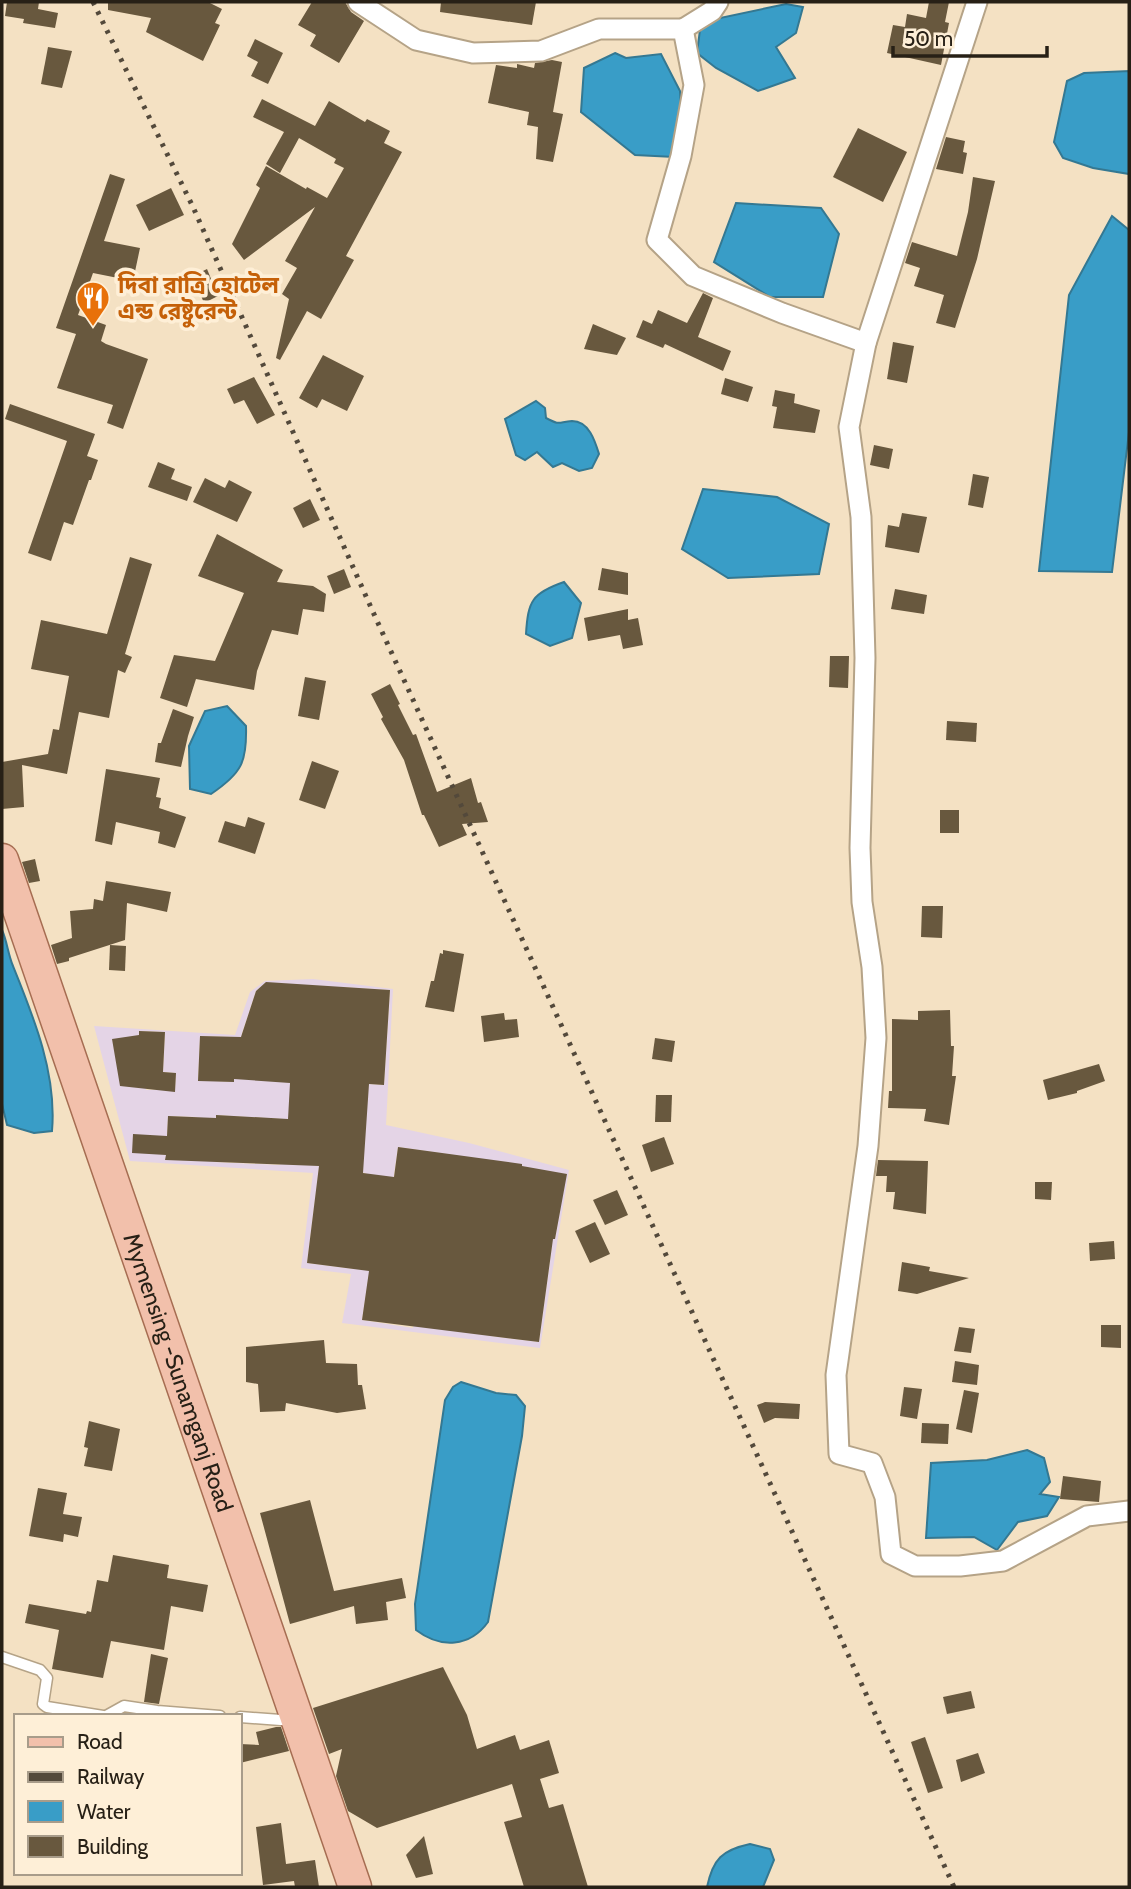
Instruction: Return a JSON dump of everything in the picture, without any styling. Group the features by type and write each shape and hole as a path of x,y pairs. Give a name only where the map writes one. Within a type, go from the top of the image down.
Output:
{"main road":[{"name":"Mymensing -Sunamganj Road","path":"2,860 355,1887"}],"street":[{"path":"358,2 416,40 473,53 541,51 599,29 682,29 712,11 718,2"},
{"path":"977,2 866,343 849,427 862,517 865,658 860,848 862,902 872,967 876,1038 868,1146 836,1375 839,1454 872,1463 885,1497 891,1554 915,1566 960,1566 1003,1560 1087,1517 1129,1511"},
{"path":"682,29 694,85 681,156 657,240 693,276 782,313 866,343"}],"lane":[{"path":"2,1657 40,1670 47,1678 43,1704 47,1707 87,1714"},
{"path":"108,1714 124,1706 195,1714"},
{"path":"242,1717 298,1722"}],"shaded area":[{"path":"313,979 393,989 386,1125 469,1143 569,1170 540,1348 342,1323 351,1274 301,1268 313,1173 130,1161 94,1026 235,1035 250,992 265,981","holes":["266,982 239,1079 242,1033 256,991","342,987 390,990 384,1085 336,1082","139,1031 165,1032 163,1072 176,1073 175,1089 136,1087","200,1036 235,1037 234,1082 198,1080","216,1115 283,1119 280,1165 214,1162","168,1116 197,1117 166,1159","398,1147 522,1165 391,1195","319,1168 366,1173 354,1269 307,1263","566,1175 555,1239 520,1233","377,1223 428,1230 413,1328 362,1320","552,1246 539,1342 491,1336"]}],"water":[{"path":"786,4 803,7 796,33 776,47 795,78 758,91 716,68 697,53 701,22"},
{"path":"615,53 626,58 661,54 680,91 682,128 674,157 635,155 581,112 584,68"},
{"path":"1129,71 1129,174 1093,168 1063,158 1054,142 1067,81 1084,73"},
{"path":"736,203 821,208 839,234 823,297 770,297 714,262"},
{"path":"1112,216 1129,230 1129,432 1112,572 1039,571 1069,295"},
{"path":"536,401 545,408 546,418 557,423 578,422 587,428 599,454 592,468 579,471 562,463 553,467 537,452 525,460 516,455 505,419"},
{"path":"703,489 777,497 829,524 819,574 728,578 682,549"},
{"path":"564,582 581,603 572,638 550,646 526,634 528,614 538,595"},
{"path":"227,706 246,726 241,766 230,780 211,794 190,789 189,746 205,711"},
{"path":"2,930 47,1067 53,1110 52,1131 34,1133 7,1125 2,1104"},
{"path":"461,1382 496,1393 516,1395 525,1406 522,1436 488,1622 473,1636 455,1643 435,1640 416,1630 415,1604 445,1400 453,1387"},
{"path":"1027,1450 1044,1458 1050,1482 1040,1494 1059,1497 1047,1516 1018,1522 997,1550 974,1537 926,1538 931,1463 987,1460"},
{"path":"750,1844 770,1849 774,1860 763,1887 707,1887 712,1869 720,1857 732,1849"}],"building":[{"path":"7,2 39,2 38,9 58,13 55,28 23,23 24,19 5,16"},
{"path":"108,2 208,2 222,9 215,23 220,25 203,61 146,32 151,18 108,10"},
{"path":"312,2 345,2 351,12 364,21 339,63 310,46 316,35 298,25"},
{"path":"441,2 536,2 532,25 440,12"},
{"path":"929,2 949,2 945,22 949,23 941,65 887,53 893,25 905,27 907,14 926,18"},
{"path":"255,39 283,53 268,84 251,76 258,62 247,56"},
{"path":"48,47 72,51 62,88 41,84"},
{"path":"552,60 562,62 553,112 563,114 553,162 536,159 538,127 527,125 529,112 488,103 496,65 517,68 517,64 534,68 535,63"},
{"path":"262,99 315,126 329,101 365,122 367,119 390,131 384,143 402,152 346,256 354,260 321,319 307,311 280,360 276,358 289,299 282,294 297,268 285,261 315,207 244,260 232,244 260,188 256,185 266,166 327,198 344,168 334,163 336,159 299,138 280,173 266,164 284,132 253,117"},
{"path":"858,128 907,152 883,202 833,177"},
{"path":"946,137 965,141 963,152 967,153 963,174 936,169"},
{"path":"110,174 125,179 104,241 140,248 133,281 93,273 78,315 106,325 101,341 148,359 123,429 107,423 113,405 57,388 76,334 56,328"},
{"path":"973,177 995,181 977,259 955,328 936,323 944,295 914,286 920,268 905,263 912,242 957,256"},
{"path":"171,188 184,215 149,231 136,205"},
{"path":"207,269 218,296 204,303 193,276"},
{"path":"703,293 713,298 698,337 731,351 723,371 665,344 663,348 636,337 643,320 652,324 658,310 687,323"},
{"path":"593,324 626,338 617,355 584,349"},
{"path":"893,342 914,346 907,383 887,379"},
{"path":"323,355 364,376 347,411 322,399 317,408 299,398"},
{"path":"254,377 275,415 257,424 244,400 234,404 227,389"},
{"path":"725,378 753,387 748,402 721,394"},
{"path":"775,390 795,394 794,403 820,410 815,433 773,428 777,407 772,406"},
{"path":"10,404 95,434 87,456 98,460 73,525 64,522 51,561 28,553 67,441 5,419"},
{"path":"874,445 893,449 889,469 870,465"},
{"path":"158,462 175,469 171,479 192,487 187,501 148,487"},
{"path":"973,474 989,477 983,508 968,505"},
{"path":"205,478 225,488 229,480 252,492 237,522 193,502"},
{"path":"310,499 320,520 303,528 293,508"},
{"path":"902,513 927,517 919,553 885,547 888,525 899,527"},
{"path":"217,534 283,570 277,582 313,586 326,594 324,612 303,609 298,635 272,630 257,671 254,690 196,679 187,707 160,698 174,655 215,661 244,593 198,576"},
{"path":"130,557 152,564 125,654 132,657 125,673 118,670 109,718 79,712 67,774 22,765 24,807 2,809 2,762 48,754 53,729 59,730 69,676 31,669 41,620 107,634"},
{"path":"602,568 628,573 628,595 598,590"},
{"path":"344,569 351,587 334,594 327,576"},
{"path":"895,589 927,595 924,614 891,609"},
{"path":"628,609 628,620 638,618 643,645 623,649 620,635 588,641 584,618"},
{"path":"830,656 849,656 848,688 829,687"},
{"path":"305,677 326,681 319,720 298,716"},
{"path":"390,684 413,735 416,734 437,792 471,778 478,803 481,802 488,822 462,824 467,835 439,847 422,815 404,760 381,719 383,717 371,694"},
{"path":"173,709 194,717 181,767 155,762 158,743 161,743"},
{"path":"947,721 977,723 976,742 946,740"},
{"path":"312,761 339,771 325,809 299,800"},
{"path":"106,769 160,778 156,797 161,798 159,808 186,817 175,848 158,843 160,832 116,822 112,845 95,841"},
{"path":"940,810 959,810 959,833 940,833"},
{"path":"248,817 265,823 255,854 218,842 225,821 245,827"},
{"path":"35,859 40,881 29,883 22,862"},
{"path":"106,881 171,892 167,912 127,903 125,940 57,964 51,945 72,938 70,911 93,909 94,899 103,901"},
{"path":"922,906 943,906 942,938 921,937"},
{"path":"110,945 126,946 125,971 109,970"},
{"path":"443,950 464,954 454,1012 425,1007 431,981 434,981"},
{"path":"266,982 390,990 384,1085 369,1084 363,1173 394,1177 398,1147 522,1164 567,1174 553,1239 539,1342 362,1320 369,1271 307,1263 319,1166 165,1160 166,1155 132,1153 133,1134 167,1136 168,1116 216,1118 216,1115 288,1119 290,1083 234,1079 234,1082 198,1081 200,1036 241,1037 256,991"},
{"path":"950,1010 951,1046 954,1046 952,1076 956,1076 949,1125 924,1121 926,1109 888,1108 889,1091 892,1091 892,1019 918,1020 918,1011"},
{"path":"504,1013 505,1020 517,1019 519,1037 484,1042 481,1016"},
{"path":"139,1031 165,1032 163,1072 176,1073 175,1092 120,1086 112,1039 139,1035"},
{"path":"655,1038 675,1041 672,1062 652,1059"},
{"path":"1099,1064 1105,1081 1077,1093 1048,1100 1043,1080"},
{"path":"656,1095 672,1095 671,1122 655,1122"},
{"path":"664,1137 674,1164 651,1172 642,1145"},
{"path":"878,1160 928,1161 926,1214 893,1209 895,1192 886,1192 887,1176 876,1176"},
{"path":"1035,1182 1052,1182 1051,1200 1035,1199"},
{"path":"617,1190 628,1215 605,1225 593,1200"},
{"path":"595,1222 610,1254 590,1263 575,1231"},
{"path":"1114,1241 1115,1259 1090,1261 1089,1243"},
{"path":"902,1262 930,1267 929,1271 969,1278 917,1294 898,1291"},
{"path":"1101,1325 1121,1325 1121,1348 1101,1347"},
{"path":"959,1327 975,1329 971,1353 954,1351"},
{"path":"324,1340 326,1363 357,1364 358,1385 362,1385 366,1409 337,1413 286,1403 285,1411 260,1412 258,1384 246,1382 246,1347"},
{"path":"955,1361 979,1365 977,1385 952,1382"},
{"path":"904,1387 922,1389 917,1419 900,1416"},
{"path":"964,1390 979,1393 972,1433 956,1429"},
{"path":"765,1402 800,1404 799,1419 775,1418 764,1423 757,1405"},
{"path":"89,1421 120,1429 112,1471 84,1466"},
{"path":"922,1423 949,1424 948,1444 921,1443"},
{"path":"1063,1476 1101,1481 1099,1502 1060,1499"},
{"path":"38,1488 67,1493 63,1514 82,1517 78,1537 64,1534 63,1542 29,1536"},
{"path":"310,1500 334,1591 402,1578 406,1598 386,1602 388,1620 356,1624 354,1606 290,1624 260,1513"},
{"path":"113,1555 169,1565 167,1578 208,1585 203,1612 171,1606 164,1650 111,1641 103,1678 52,1669 59,1630 25,1623 29,1604 86,1614 87,1611 91,1612 97,1580 108,1582"},
{"path":"151,1654 168,1658 159,1704 144,1702"},
{"path":"443,1667 467,1715 477,1749 515,1735 520,1750 549,1740 559,1773 540,1779 549,1808 563,1804 588,1887 524,1887 504,1822 522,1817 512,1784 377,1828 348,1811 336,1776 342,1749 329,1754 313,1708"},
{"path":"971,1691 975,1708 947,1714 943,1697"},
{"path":"281,1727 289,1751 242,1763 242,1744 259,1745 256,1732"},
{"path":"925,1737 943,1788 928,1793 911,1742"},
{"path":"978,1753 985,1773 961,1782 956,1760"},
{"path":"281,1823 286,1864 315,1860 319,1887 295,1887 294,1881 263,1885 256,1827"},
{"path":"424,1836 433,1874 416,1878 406,1855"}],"railway":[{"path":"93,2 193,207 373,612 954,1887"}],"place":[{"name":"দিবা রাত্রি হোটেল এন্ড রেষ্টুরেন্ট","path":"93,328"}]}
